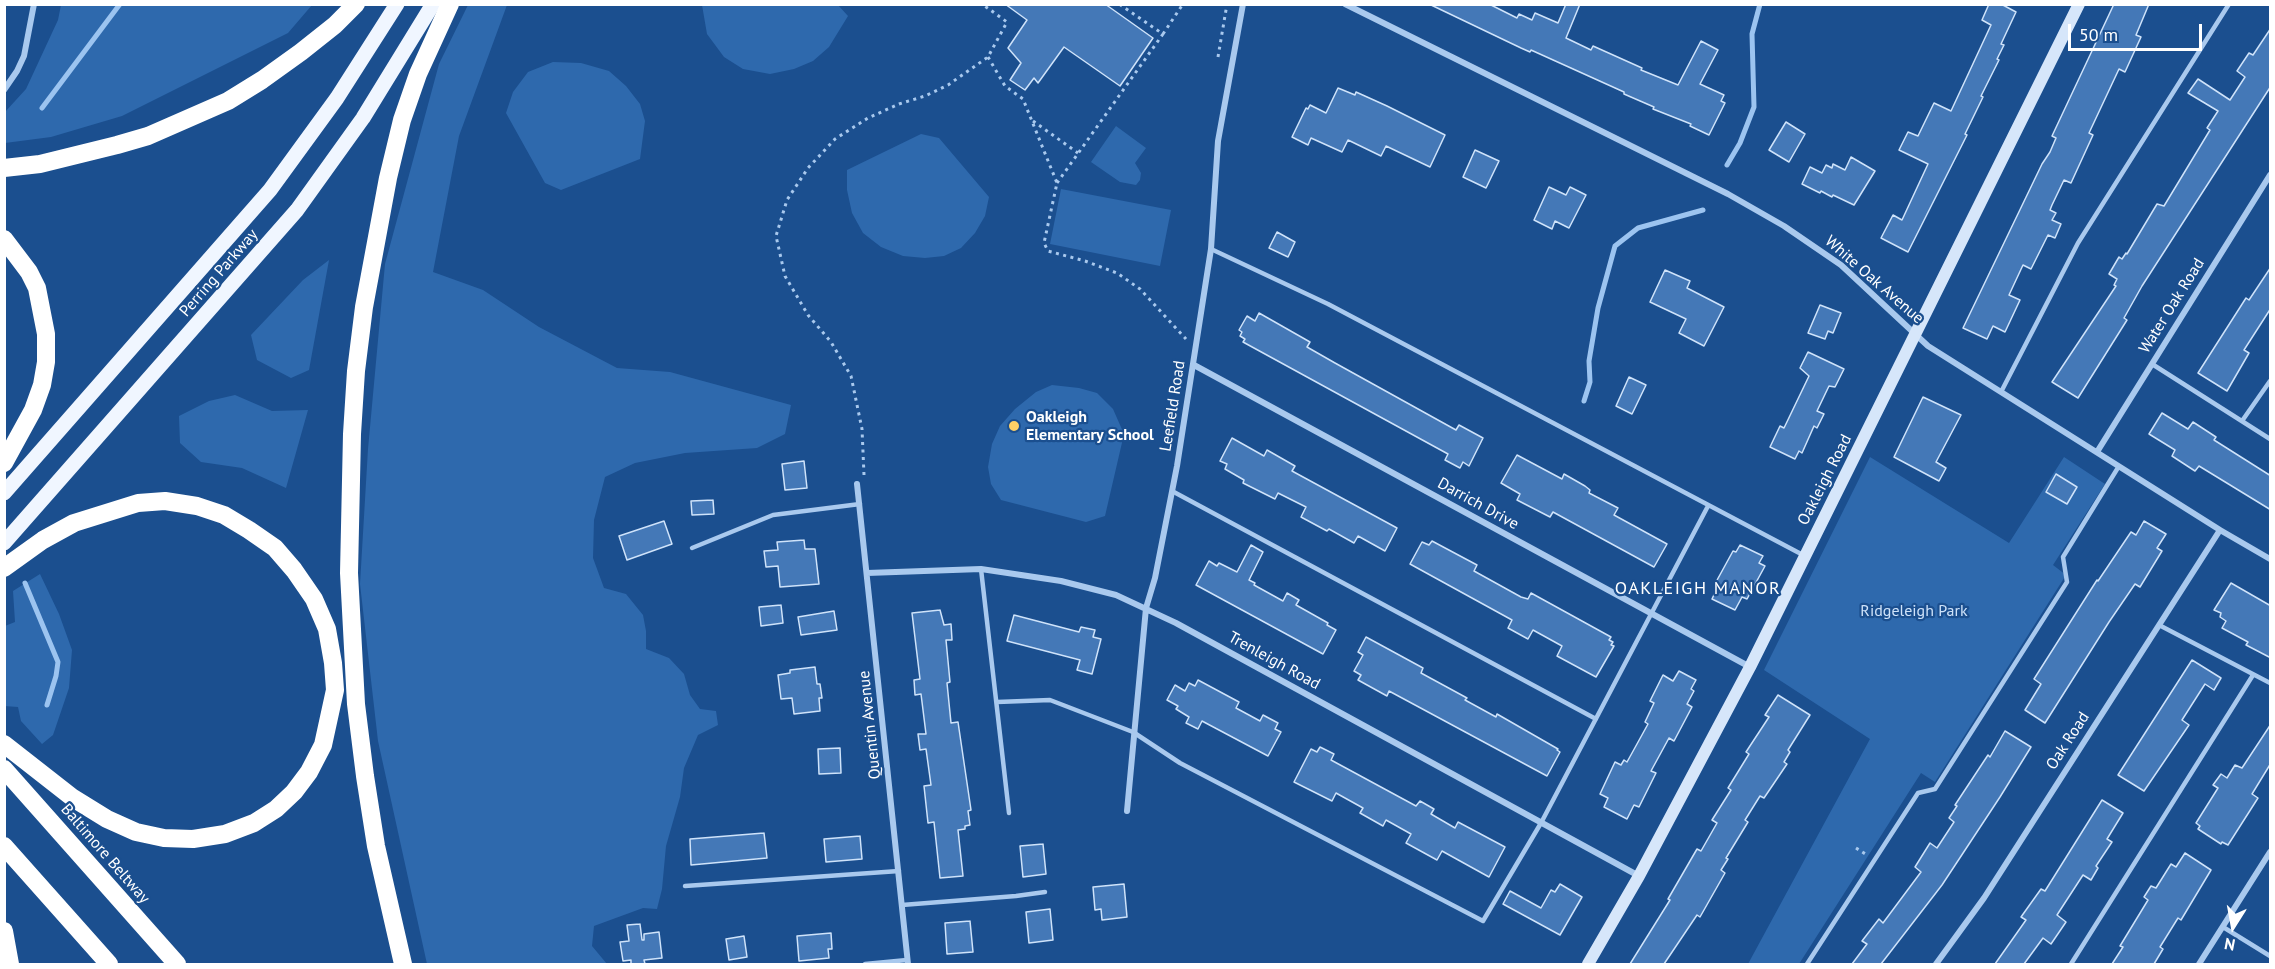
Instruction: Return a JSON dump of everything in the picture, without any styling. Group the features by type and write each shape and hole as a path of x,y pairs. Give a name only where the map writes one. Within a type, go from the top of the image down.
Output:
{"highway":[{"path":"4,168 40,164 117,145 148,136 199,115 228,101 262,80 336,25 356,4"},
{"path":"403,964 376,846 364,776 356,704 349,573 352,445 356,371 364,307 388,178 402,120 415,83 450,4"},
{"path":"4,239 29,272 37,288 46,334 46,362 42,385 33,410 4,463"},
{"path":"4,568 43,540 74,523 138,503 165,501 197,506 224,515 274,548 294,570 314,599 327,629 335,690 331,717 323,745 309,772 294,792 276,809 254,823 225,834 193,839 164,838 136,832 107,819 73,798 4,744"},
{"name":"Baltimore Beltway","path":"4,769 177,964"},
{"path":"4,846 109,964"},
{"path":"4,931 10,964"}],"main road":[{"name":"Perring Parkway","path":"4,493 270,190 337,98 397,4"},
{"name":"Perring Parkway","path":"4,543 297,210 363,118 433,4"}],"street":[{"path":"4,90 24,56 34,4"},
{"name":"Leefield Road","path":"1127,811 1146,608 1155,578 1194,365 1211,249 1218,141 1243,4"},
{"name":"White Oak Avenue","path":"1346,4 1757,210 1840,265 1928,346 2220,530 2271,559"},
{"name":"Oakleigh Road","path":"1588,964 1639,876 1750,668 2079,4"},
{"name":"Water Oak Road","path":"2097,452 2271,175"},
{"name":"Darrich Drive","path":"1194,365 1750,668"},
{"name":"Quentin Avenue","path":"857,484 908,962"},
{"name":"Oak Road","path":"1936,964 1984,898 2220,530"},
{"name":"Trenleigh Road","path":"867,573 981,569 1061,580 1116,595 1146,608 1639,876"},
{"path":"2199,964 2271,852"}],"lane":[{"path":"2001,392 2078,243 2229,4"},
{"path":"1211,249 1328,304 1805,556"},
{"path":"2151,364 2271,439"},
{"path":"2242,421 2271,381"},
{"path":"1806,964 1917,793 1935,789 2067,582 2063,557 2119,466"},
{"path":"1172,491 1596,719"},
{"path":"692,548 773,515 860,504"},
{"path":"997,702 1050,700 1133,732 1180,763 1483,921 1541,823 1708,506"},
{"path":"981,569 1009,813"},
{"path":"2158,625 2271,683"},
{"path":"2071,964 2253,675"},
{"path":"685,886 899,872"},
{"path":"902,905 1045,892"},
{"path":"2223,927 2271,956"},
{"path":"865,964 908,962"}],"path":[{"path":"864,476 862,429 851,376 831,342 808,315 785,276 776,236 787,200 808,168 835,139 868,118 948,86 988,57 1007,22 982,4"},
{"path":"1119,4 1163,34"},
{"path":"1183,4 1056,183 1044,243 1048,251 1117,273 1140,289 1186,339"},
{"path":"1218,57 1227,4"},
{"path":"988,57 1005,86 1023,99 1056,183"},
{"path":"1031,120 1078,153"}],"green space":[{"path":"61,4 312,5 288,33 122,116 51,137 5,143 5,112 26,89 58,20"},
{"path":"468,5 507,5 459,136 433,272 483,290 539,327 617,368 670,372 791,405 785,434 757,448 685,453 635,463 605,477 594,520 593,558 604,588 626,594 643,615 646,649 669,658 684,674 690,695 700,709 716,711 718,725 698,735 684,768 680,797 666,846 662,889 657,909 643,908 594,926 592,946 607,964 427,964 378,741 360,584 368,449 385,264 439,64"},
{"path":"702,5 838,5 848,16 829,47 813,61 794,69 770,74 743,69 724,57 707,34"},
{"path":"553,62 581,63 609,71 626,86 640,104 645,121 640,159 561,190 545,183 506,113 513,92 528,72"},
{"path":"1116,126 1146,148 1135,163 1141,173 1136,185 1120,182 1091,162"},
{"path":"921,134 939,138 989,197 985,216 975,233 961,248 944,256 925,258 903,256 881,247 863,233 852,213 847,190 847,170"},
{"path":"1061,189 1171,210 1160,266 1050,244"},
{"path":"329,260 309,370 291,378 257,360 251,335 303,280"},
{"path":"1052,385 1097,393 1113,409 1124,434 1105,516 1086,522 1001,500 991,484 988,467 992,444 1000,426 1015,409 1036,392"},
{"path":"235,395 272,411 308,410 286,488 242,468 201,462 180,443 179,416 209,401"},
{"name":"Ridgeleigh Park","path":"1870,457 2009,543 2064,457 2105,484 2053,565 2066,575 1935,782 1921,773 1799,964 1748,964 1870,739 1764,670"},
{"path":"40,574 59,614 72,650 69,688 53,735 42,744 21,721 18,707 4,706 5,626 15,622 13,591"}],"building":[{"path":"1005,4 1105,4 1153,38 1120,86 1064,47 1038,83 1034,78 1025,90 1010,80 1021,63 1008,48 1027,20"},
{"path":"1429,4 1489,4 1517,18 1519,14 1532,20 1535,13 1558,23 1566,4 1580,4 1566,38 1591,50 1593,46 1678,85 1701,41 1718,50 1700,84 1724,95 1721,101 1725,103 1709,135 1690,126 1691,124 1653,109 1654,107 1624,92 1531,50 1530,52 1521,48"},
{"path":"1989,4 2001,4 2016,12 2001,44 2004,45 1997,59 1999,60 1965,134 1967,135 1908,252 1881,238 1893,215 1902,220 1928,164 1899,150 1908,132 1918,136 1934,103 1951,111 1991,25 1982,20"},
{"path":"2114,4 2149,4 2136,35 2141,37 2125,72 2119,69 2089,133 2093,135 2071,183 2064,180 2052,205 2050,210 2056,213 2052,220 2061,224 2055,238 2048,235 2031,269 2023,265 2009,295 2020,300 2005,332 1993,326 1987,339 1963,328 2042,164 2050,152 2056,138 2052,136"},
{"path":"2271,28 2271,86 2142,286 2124,318 2127,320 2078,398 2052,382 2116,286 2114,285 2117,279 2109,274 2119,257 2122,259 2127,254 2157,204 2164,206 2210,130 2207,128 2218,111 2188,93 2198,79 2230,100 2245,77 2237,71 2249,53 2253,55"},
{"path":"1338,88 1355,95 1356,92 1445,135 1430,167 1386,146 1381,156 1348,140 1342,152 1311,138 1308,145 1292,137 1306,108 1308,109 1310,105 1326,113"},
{"path":"1786,122 1805,134 1789,162 1769,150"},
{"path":"1475,150 1499,161 1486,188 1463,177"},
{"path":"1851,157 1875,171 1854,205 1802,184 1810,167 1822,173 1826,165 1832,168 1833,164 1845,170"},
{"path":"1549,187 1566,195 1570,187 1586,195 1569,228 1555,221 1552,229 1534,220"},
{"path":"1277,232 1295,242 1288,257 1269,248"},
{"path":"2271,267 2271,308 2244,350 2249,353 2227,391 2198,373 2246,298 2249,300"},
{"path":"1665,270 1690,281 1687,288 1724,307 1704,346 1679,333 1686,319 1650,302"},
{"path":"1820,305 1841,313 1833,333 1828,331 1825,339 1808,333"},
{"path":"1259,313 1310,342 1307,347 1335,363 1456,430 1459,425 1483,438 1469,466 1463,462 1460,468 1445,460 1448,454 1243,342 1245,339 1240,336 1242,332 1239,330 1247,316 1255,321"},
{"path":"1808,352 1844,369 1835,387 1829,386 1817,411 1824,414 1817,428 1814,426 1802,453 1799,451 1795,459 1770,447 1780,426 1784,428 1809,376 1800,368"},
{"path":"1629,377 1646,385 1632,414 1616,406"},
{"path":"1923,397 1961,415 1936,462 1946,468 1939,481 1894,457"},
{"path":"2162,413 2188,429 2193,422 2216,437 2214,440 2271,476 2271,510 2199,466 2195,471 2172,456 2175,450 2149,434"},
{"path":"1232,438 1264,456 1267,450 1295,466 1292,471 1397,528 1385,551 1358,536 1354,543 1329,529 1327,531 1301,517 1306,507 1278,493 1275,499 1243,483 1244,480 1225,469 1227,464 1220,461"},
{"path":"1517,455 1562,479 1564,474 1585,486 1590,490 1589,493 1618,508 1614,515 1667,544 1654,567 1553,512 1550,517 1517,500 1520,494 1501,483"},
{"path":"804,461 807,488 785,490 782,464"},
{"path":"2056,474 2077,487 2067,504 2046,492"},
{"path":"713,500 714,514 692,515 691,501"},
{"path":"664,521 672,544 627,560 619,536"},
{"path":"2144,521 2166,534 2157,548 2162,551 2140,587 2135,584 2109,622 2045,723 2025,710 2041,684 2034,679 2097,580 2131,532 2136,535"},
{"path":"804,540 805,549 815,549 819,584 780,587 778,566 766,567 764,551 778,550 777,542"},
{"path":"1432,541 1477,565 1474,571 1521,597 1528,599 1531,593 1611,637 1609,640 1614,646 1596,677 1557,656 1562,646 1533,630 1528,639 1508,628 1512,620 1410,564 1422,542 1429,545"},
{"path":"1251,545 1263,552 1249,580 1255,583 1254,585 1283,601 1287,593 1299,600 1296,605 1336,630 1323,654 1196,585 1209,561 1237,572"},
{"path":"1740,545 1763,556 1759,563 1765,566 1747,599 1742,597 1735,610 1712,599 1719,584 1716,582 1733,551 1736,552"},
{"path":"2231,583 2271,606 2271,658 2246,645 2248,642 2222,628 2226,621 2220,617 2221,613 2214,610"},
{"path":"781,605 783,623 761,626 759,607"},
{"path":"940,610 944,625 951,624 952,640 946,640 951,723 958,722 971,810 968,811 970,825 958,830 963,876 940,878 934,822 928,823 924,786 931,785 926,749 920,750 918,734 926,734 921,694 915,695 914,680 920,679 912,613"},
{"path":"834,611 837,630 801,635 798,617"},
{"path":"1014,615 1079,632 1081,627 1095,630 1093,637 1101,639 1092,674 1077,670 1080,660 1007,641"},
{"path":"1366,637 1423,668 1421,673 1467,698 1465,700 1496,717 1497,714 1558,749 1560,752 1547,776 1389,691 1387,696 1358,680 1361,675 1354,671 1363,655 1358,652"},
{"path":"2192,660 2221,678 2214,690 2205,684 2182,720 2189,725 2144,791 2118,775"},
{"path":"815,667 822,698 819,698 820,711 794,714 792,698 781,699 778,675 790,673 790,670"},
{"path":"1679,671 1696,680 1691,689 1694,691 1687,704 1692,707 1674,741 1669,738 1651,771 1656,773 1639,807 1634,805 1627,819 1604,807 1608,798 1600,794 1615,762 1621,765 1624,760 1627,762 1648,724 1645,722 1654,703 1650,701 1663,675 1673,681"},
{"path":"1198,680 1239,702 1236,708 1260,721 1263,715 1278,723 1275,729 1281,732 1268,756 1202,721 1198,729 1186,723 1189,717 1176,709 1178,706 1167,700 1175,685 1185,691 1189,683 1195,686"},
{"path":"1778,695 1810,715 1788,750 1790,752 1784,762 1787,764 1764,798 1760,796 1745,820 1748,822 1721,870 1725,873 1700,917 1697,915 1664,964 1630,964 1670,900 1668,899 1697,849 1701,851 1717,823 1712,820 1731,790 1728,788 1749,754 1746,752 1769,717 1765,715"},
{"path":"2271,724 2271,763 2252,794 2258,798 2228,845 2222,842 2221,844 2198,829 2200,826 2196,823 2218,788 2213,785 2221,774 2227,778 2235,765 2242,768"},
{"path":"2005,731 2031,747 2000,797 1942,885 1881,964 1852,964 1867,944 1862,941 1879,919 1883,923 1921,872 1915,867 1930,843 1937,848 1954,822 1949,818 1957,806 1955,805 1988,755 1990,757"},
{"path":"1320,747 1334,754 1331,760 1416,806 1420,801 1434,809 1431,814 1455,828 1458,822 1505,847 1489,877 1442,851 1437,860 1406,843 1411,834 1386,820 1383,826 1360,813 1363,808 1336,793 1332,801 1294,782 1311,749 1317,752"},
{"path":"840,748 841,773 819,774 818,749"},
{"path":"2102,800 2123,813 2107,839 2112,842 2096,866 2098,868 2091,880 2083,875 2057,915 2066,922 2051,944 2043,938 2024,964 1995,964 2026,920 2021,917 2041,889 2045,891"},
{"path":"764,833 767,858 691,865 690,839"},
{"path":"860,836 862,859 826,862 824,839"},
{"path":"1043,844 1046,874 1023,877 1020,846"},
{"path":"2185,853 2211,870 2181,920 2178,918 2160,947 2163,949 2154,964 2112,964 2123,947 2120,946 2148,900 2144,897 2151,886 2156,888 2171,864 2176,867"},
{"path":"1124,884 1127,917 1102,920 1101,909 1095,910 1093,887"},
{"path":"1560,884 1582,897 1560,935 1503,904 1510,891 1541,908 1551,890 1555,892"},
{"path":"1050,909 1053,940 1029,943 1026,912"},
{"path":"970,921 973,952 947,954 945,923"},
{"path":"640,924 642,940 644,940 644,934 659,932 662,958 644,960 645,964 631,964 631,960 623,961 620,942 629,941 627,925"},
{"path":"831,933 832,949 828,949 829,958 799,961 797,936"},
{"path":"744,936 747,957 729,960 726,939"}],"waterway":[{"path":"42,108 120,4"},
{"path":"1727,165 1740,143 1754,107 1752,34 1760,4"},
{"path":"1584,401 1590,382 1589,361 1598,308 1615,246 1638,228 1703,210"},
{"path":"25,583 58,662 47,705"}],"place":[{"name":"Oakleigh Elementary School","path":"1014,426"}],"district":[{"name":"OAKLEIGH MANOR","path":"1698,589"}]}
